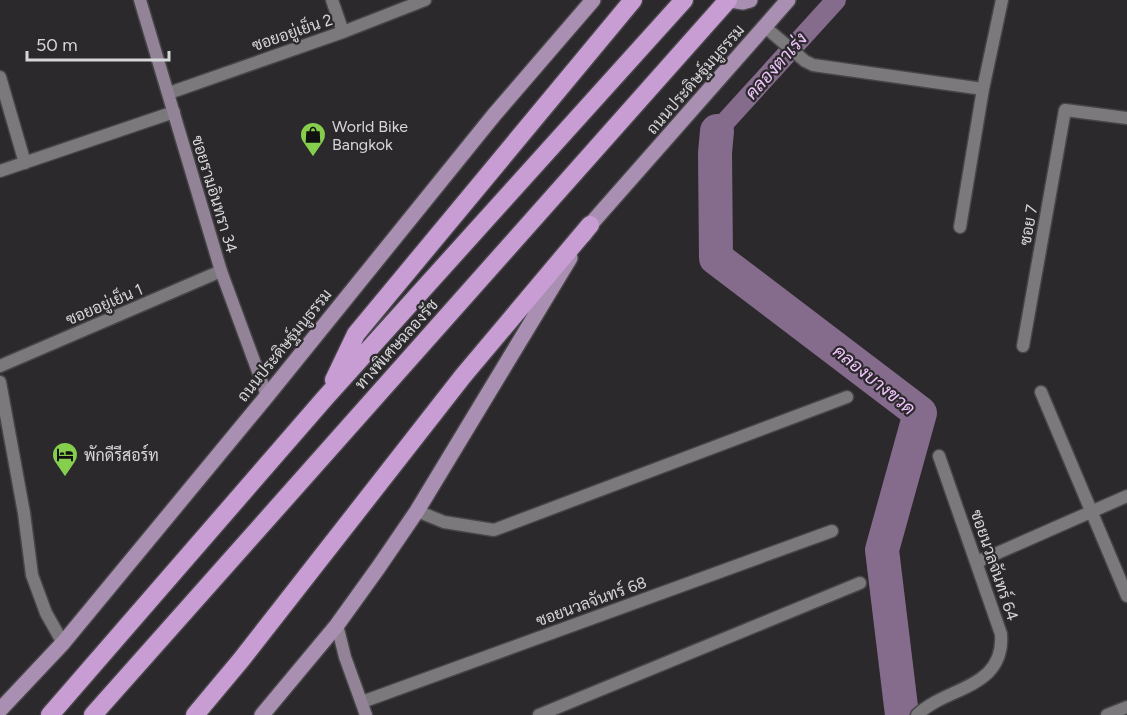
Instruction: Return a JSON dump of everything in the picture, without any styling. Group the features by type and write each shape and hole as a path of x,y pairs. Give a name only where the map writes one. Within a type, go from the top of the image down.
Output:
{"highway":[{"path":"325,398 356,334 633,0"},
{"name":"ทางพิเศษฉลองรัช","path":"50,715 325,398 684,0"},
{"name":"ทางพิเศษฉลองรัช","path":"93,715 729,0"},
{"path":"195,715 241,660 463,376 590,225"}],"main road":[{"name":"ถนนประดิษฐ์มนูธรรม","path":"0,710 63,643 267,396 494,115 593,0"},
{"path":"729,0 743,2 750,0"},
{"name":"ถนนประดิษฐ์มนูธรรม","path":"262,715 338,625 417,511 590,225 788,0"}],"street":[{"name":"ซอยรามอินทรา 34","path":"140,0 221,271 267,396"},
{"path":"332,0 343,32"},
{"name":"ซอยอยู่เย็น 2","path":"169,93 343,32 425,0"},
{"path":"960,227 983,89 1002,0"},
{"path":"765,27 805,61 813,65 983,89"},
{"path":"0,77 25,163"},
{"name":"ซอย 7","path":"1023,346 1065,110 1127,118"},
{"path":"0,171 174,112"},
{"name":"ซอยอยู่เย็น 1","path":"0,366 221,271"},
{"path":"0,382 24,513 32,575 46,613 63,643"},
{"path":"1041,392 1127,596"},
{"path":"417,511 444,522 494,530 847,397"},
{"name":"ซอยนวลจันทร์ 64","path":"921,711 980,681 989,672 1000,653 1001,634 939,456"},
{"path":"977,562 1127,496"},
{"name":"ซอยนวลจันทร์ 68","path":"362,702 831,531"},
{"path":"539,715 860,584"},
{"path":"338,625 345,657 366,715"},
{"path":"1107,715 1127,707"}],"waterway":[{"name":"คลองตาเร่ง","path":"717,131 836,0"},
{"name":"คลองบางขวด","path":"717,131 715,153 716,258 920,413 882,550 902,715"}],"place":[{"name":"World Bike Bangkok","path":"313,158"},
{"name":"พักดีรีสอร์ท","path":"65,478"}]}
